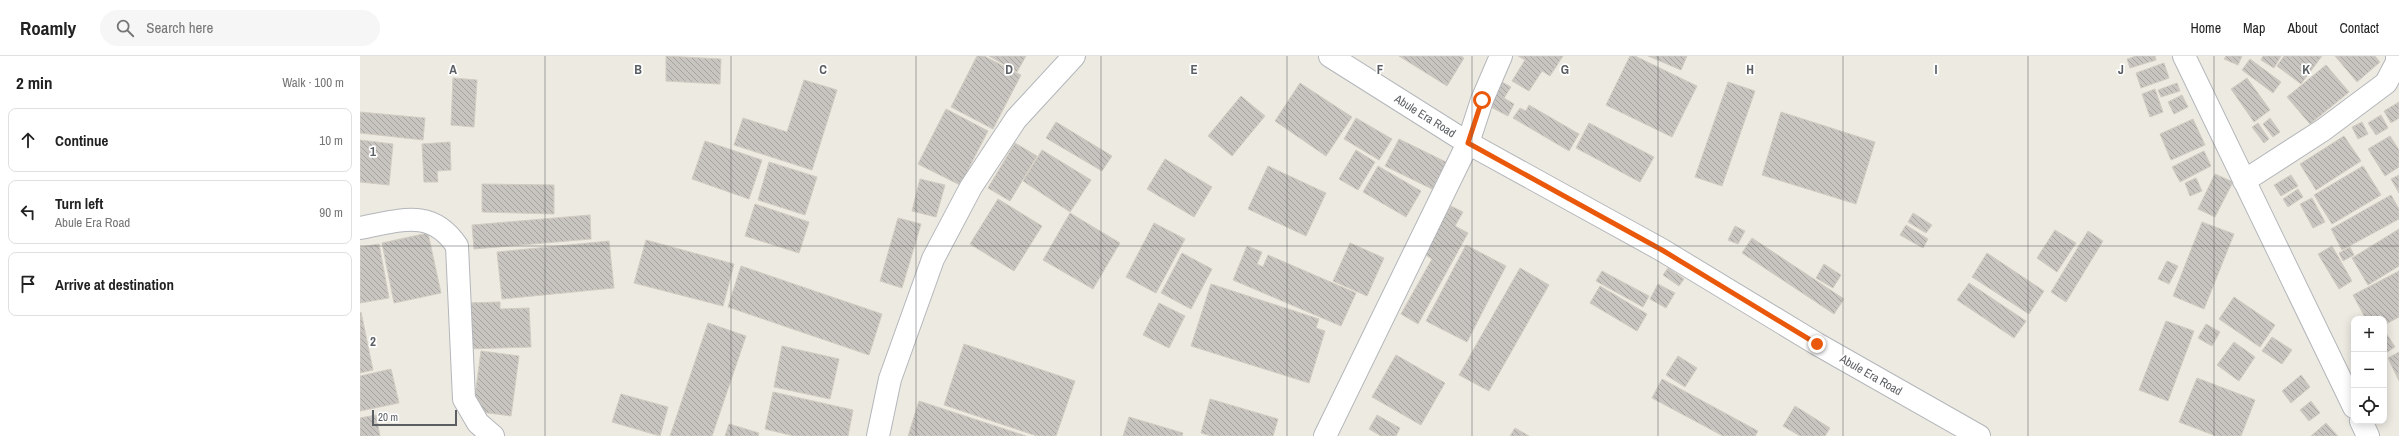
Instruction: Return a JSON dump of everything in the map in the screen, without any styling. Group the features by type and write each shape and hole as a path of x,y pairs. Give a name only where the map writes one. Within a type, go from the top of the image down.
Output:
{"street":[{"path":"878,436 890,379 933,259 971,187 1016,119 1074,56"},
{"name":"Abule Era Road","path":"1330,56 1468,143 1662,250 1817,344 1979,436"},
{"path":"1325,436 1468,143 1482,100 1501,56"},
{"path":"2184,56 2351,401"},
{"path":"2244,181 2323,130 2386,83 2397,62 2397,56"},
{"path":"360,228 407,220 430,222 448,232 457,246 464,399 478,423 493,436"},
{"path":"2362,424 2368,436"}],"building":[{"path":"666,56 721,59 720,84 666,81"},
{"path":"977,56 984,56 1021,75 993,129 951,107"},
{"path":"989,56 1026,56 1017,72"},
{"path":"1399,56 1461,56 1464,58 1447,86"},
{"path":"1518,56 1563,56 1550,76 1542,71 1529,91 1512,81 1525,60"},
{"path":"1630,56 1635,56 1697,86 1672,137 1606,105"},
{"path":"1648,56 1687,56 1681,70"},
{"path":"2136,56 2155,56 2156,60 2130,68 2127,59"},
{"path":"2226,56 2242,56 2238,65 2224,59"},
{"path":"2263,56 2281,56 2274,68 2261,60"},
{"path":"2284,56 2322,56 2301,84 2277,66"},
{"path":"2335,56 2375,56 2380,62 2357,82"},
{"path":"2250,59 2281,82 2273,93 2242,70"},
{"path":"2164,63 2169,78 2141,88 2136,73"},
{"path":"2326,65 2349,92 2310,124 2287,97"},
{"path":"453,78 477,80 474,127 451,125"},
{"path":"2247,78 2270,110 2254,122 2231,89"},
{"path":"804,80 837,90 812,170 734,145 743,118 787,132"},
{"path":"1500,81 1511,87 1504,98 1514,104 1508,116 1487,105"},
{"path":"1728,82 1755,91 1722,186 1695,177"},
{"path":"1300,83 1352,117 1326,156 1275,121"},
{"path":"2177,83 2180,91 2161,97 2158,90"},
{"path":"2155,89 2163,112 2150,117 2142,94"},
{"path":"2182,95 2188,107 2174,114 2168,102"},
{"path":"1241,96 1265,116 1232,156 1208,136"},
{"path":"2399,102 2399,118 2391,123 2384,111"},
{"path":"1529,105 1579,134 1569,151 1513,118 1520,108 1526,111"},
{"path":"946,109 988,131 960,185 918,164"},
{"path":"360,112 425,118 423,140 360,133"},
{"path":"1781,112 1875,142 1856,204 1762,175"},
{"path":"2381,115 2388,128 2376,135 2368,123"},
{"path":"1356,118 1392,139 1379,160 1344,139"},
{"path":"2270,118 2280,132 2273,137 2263,124"},
{"path":"2193,119 2205,145 2171,160 2160,134"},
{"path":"1056,122 1112,156 1102,171 1046,138"},
{"path":"2362,122 2368,134 2358,139 2352,127"},
{"path":"1589,123 1654,157 1640,182 1576,148"},
{"path":"2258,123 2269,139 2264,143 2252,127"},
{"path":"2344,136 2361,161 2316,190 2300,164"},
{"path":"2390,136 2399,150 2399,167 2385,176 2368,149"},
{"path":"1399,139 1446,162 1432,189 1385,166"},
{"path":"360,140 393,144 389,185 360,182"},
{"path":"705,141 762,160 749,199 692,179"},
{"path":"450,142 451,170 437,171 438,182 424,182 422,144"},
{"path":"1015,143 1037,156 1010,201 988,188"},
{"path":"1042,150 1091,180 1070,212 1023,181"},
{"path":"1356,150 1375,162 1358,190 1339,179"},
{"path":"2204,151 2211,166 2180,182 2172,167"},
{"path":"1165,159 1212,187 1194,217 1147,189"},
{"path":"769,162 817,177 805,215 758,200"},
{"path":"1268,166 1326,193 1306,236 1248,209"},
{"path":"1378,166 1421,191 1406,217 1363,192"},
{"path":"2363,166 2381,195 2332,224 2314,195"},
{"path":"2215,174 2233,182 2215,217 2198,209"},
{"path":"2291,175 2298,186 2281,196 2274,185"},
{"path":"2399,175 2399,193 2391,179"},
{"path":"2196,178 2202,191 2190,196 2185,183"},
{"path":"920,179 945,185 936,217 912,211"},
{"path":"482,184 554,185 554,214 482,212"},
{"path":"2298,189 2303,197 2288,207 2283,199"},
{"path":"2391,195 2399,209 2399,219 2342,250 2331,229"},
{"path":"2312,198 2325,222 2313,228 2300,204"},
{"path":"998,199 1042,226 1014,271 970,244"},
{"path":"755,204 809,222 799,253 745,236"},
{"path":"1451,206 1463,212 1455,226 1468,233 1418,324 1401,314 1432,259 1424,254"},
{"path":"1070,213 1120,243 1093,289 1043,260"},
{"path":"1913,213 1932,225 1926,233 1908,222"},
{"path":"590,215 591,239 474,249 472,225"},
{"path":"898,218 921,224 902,288 880,281"},
{"path":"2202,222 2234,234 2204,309 2173,296"},
{"path":"1154,223 1185,239 1156,293 1126,277"},
{"path":"1906,225 1928,239 1923,248 1900,235"},
{"path":"1735,226 1745,231 1738,244 1728,240"},
{"path":"2399,229 2399,266 2368,285 2352,258"},
{"path":"2055,230 2076,243 2057,272 2037,258"},
{"path":"2088,231 2103,241 2066,302 2051,292"},
{"path":"428,233 441,293 394,303 382,243"},
{"path":"1752,238 1844,299 1834,314 1742,253"},
{"path":"646,240 734,264 723,306 634,283"},
{"path":"609,241 614,288 502,299 497,252"},
{"path":"1350,243 1384,258 1367,296 1333,281"},
{"path":"379,244 389,298 360,303 360,247"},
{"path":"1466,245 1506,266 1467,342 1426,321"},
{"path":"1247,246 1262,252 1257,264 1263,267 1268,255 1356,293 1341,326 1233,280"},
{"path":"2332,246 2352,281 2339,289 2318,254"},
{"path":"2350,247 2354,255 2343,261 2339,253"},
{"path":"1182,253 1212,269 1191,309 1161,293"},
{"path":"1987,253 2044,291 2029,314 1972,277"},
{"path":"2167,261 2178,266 2169,284 2158,279"},
{"path":"1824,264 1841,275 1833,288 1816,278"},
{"path":"741,266 882,314 869,355 728,307"},
{"path":"1520,268 1549,285 1489,391 1459,375"},
{"path":"1668,268 1684,279 1679,286 1663,275"},
{"path":"1602,271 1649,296 1643,307 1596,281"},
{"path":"2399,271 2399,317 2387,323 2387,316 2364,316 2353,295"},
{"path":"1969,283 2026,321 2014,338 1957,300"},
{"path":"1211,284 1319,319 1316,328 1325,331 1309,383 1191,346"},
{"path":"1658,284 1675,293 1666,308 1650,299"},
{"path":"1600,286 1647,314 1637,331 1590,303"},
{"path":"2234,297 2275,325 2260,347 2219,319"},
{"path":"500,302 500,309 529,308 531,347 467,349 465,303"},
{"path":"1159,303 1185,316 1169,348 1143,335"},
{"path":"361,312 373,370 360,373 360,313"},
{"path":"2166,321 2194,331 2168,401 2139,390"},
{"path":"708,323 746,336 712,436 670,436"},
{"path":"2206,324 2220,332 2212,346 2198,338"},
{"path":"2387,335 2395,347 2387,352"},
{"path":"2272,337 2292,350 2282,364 2262,351"},
{"path":"2234,342 2255,357 2239,381 2217,365"},
{"path":"964,344 1075,381 1056,436 1037,436 944,405"},
{"path":"782,346 839,359 830,399 774,387"},
{"path":"481,351 519,356 511,416 473,411"},
{"path":"2399,352 2399,381 2388,358"},
{"path":"1396,355 1445,383 1421,425 1372,397"},
{"path":"1678,356 1697,368 1685,387 1666,375"},
{"path":"391,369 399,403 360,411 360,376"},
{"path":"2301,375 2310,387 2291,403 2282,391"},
{"path":"2197,378 2255,400 2241,436 2216,436 2179,422"},
{"path":"1662,379 1758,431 1755,436 1723,436 1652,398"},
{"path":"773,392 853,410 848,436 794,436 765,429"},
{"path":"621,394 668,407 660,436 612,422"},
{"path":"1210,399 1278,419 1273,436 1211,436 1201,433"},
{"path":"919,401 1026,436 908,436"},
{"path":"2311,401 2320,413 2309,421 2300,410"},
{"path":"1795,406 1830,428 1825,436 1800,436 1783,426"},
{"path":"376,415 380,436 360,436 360,418"},
{"path":"1377,415 1400,428 1396,436 1381,436 1369,429"},
{"path":"1129,417 1183,433 1182,436 1123,436"},
{"path":"2326,423 2338,436 2311,436"},
{"path":"729,424 759,433 758,436 725,436"},
{"path":"1515,428 1529,436 1510,436"}],"route":[{"path":"1482,100 1468,143 1662,250 1817,344"}]}
